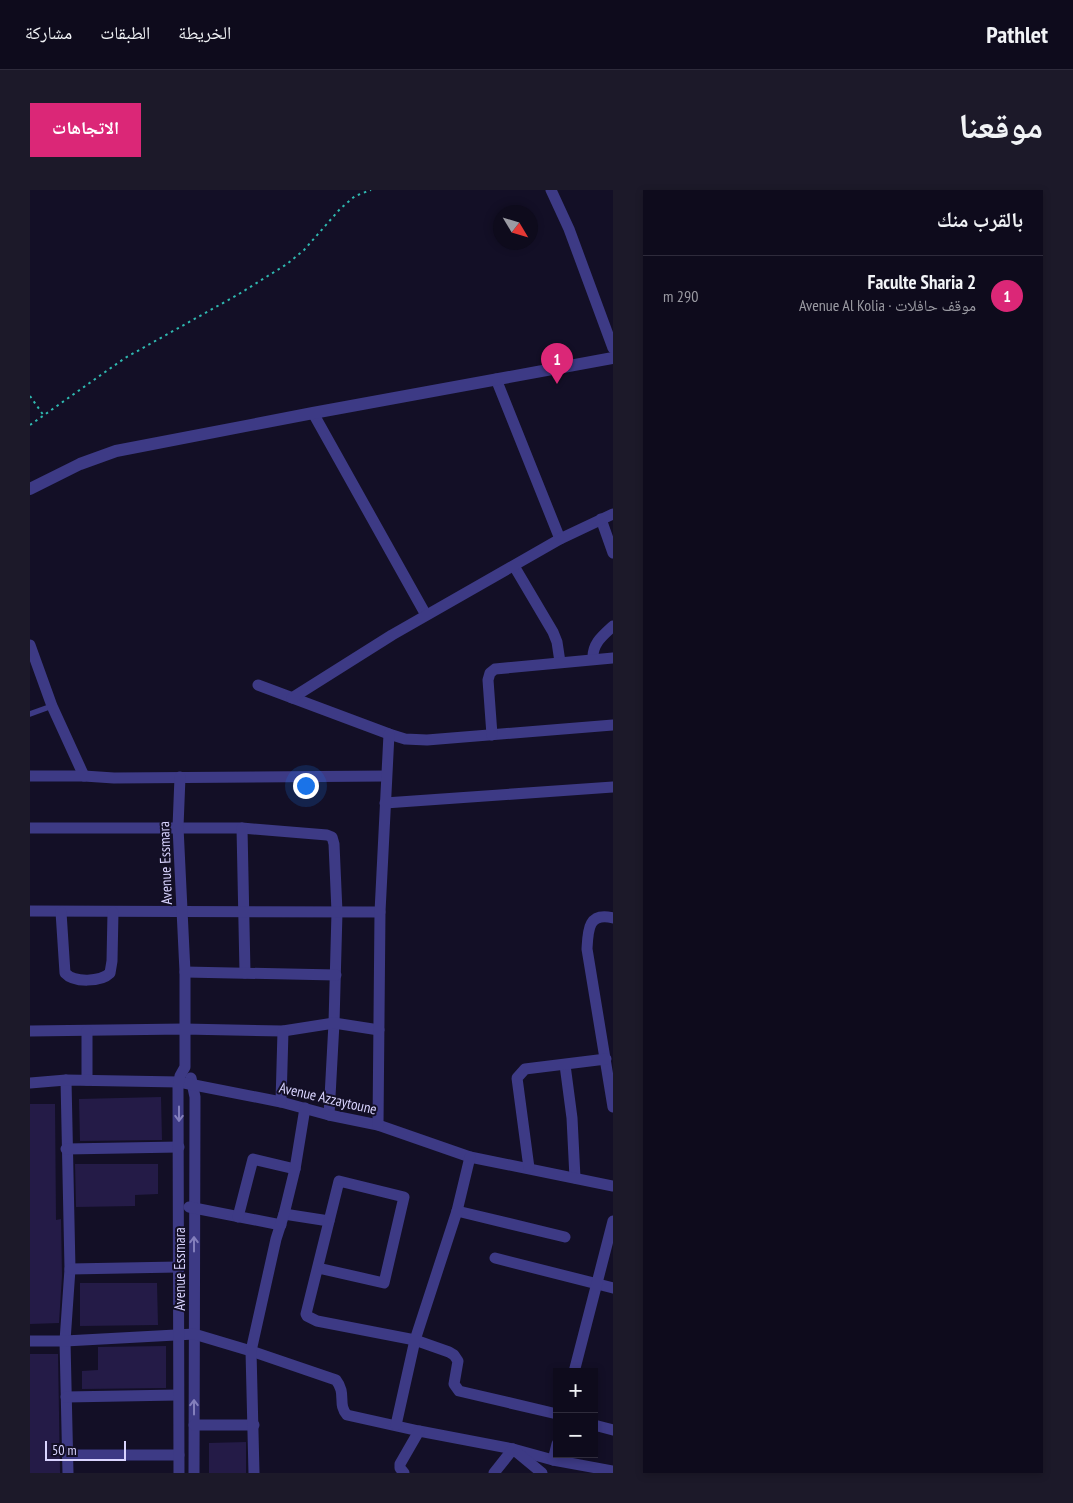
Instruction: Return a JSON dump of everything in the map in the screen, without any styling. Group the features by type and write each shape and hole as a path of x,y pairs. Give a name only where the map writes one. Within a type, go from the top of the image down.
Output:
{"street":[{"path":"551,190 570,229 613,348"},
{"path":"30,489 80,464 116,451 613,358"},
{"path":"496,379 560,539"},
{"path":"313,413 426,616"},
{"path":"292,698 358,655 560,539 613,514"},
{"path":"601,519 613,553"},
{"path":"514,566 553,632 557,642 560,662"},
{"path":"593,660 596,643 613,626"},
{"path":"30,644 52,706 84,776"},
{"path":"492,735 488,680 492,670 500,667 613,658"},
{"path":"258,685 406,739 427,740 613,725"},
{"path":"378,1125 380,912 389,734"},
{"path":"30,776 114,778 386,776"},
{"name":"Avenue Essmara","path":"179,1473 179,1082 185,1067 185,972 178,827 180,777"},
{"path":"386,804 613,787"},
{"path":"30,828 242,828 327,834 332,837 334,844 337,912 330,1115"},
{"path":"242,828 245,973"},
{"path":"30,911 380,912"},
{"path":"61,912 65,973 70,978 83,979 102,978 110,973 113,912"},
{"path":"613,918 604,916 595,918 590,924 587,950 601,1025 613,1107"},
{"path":"185,972 336,975"},
{"path":"30,1031 184,1029 283,1031 334,1022 379,1030"},
{"path":"601,1025 613,1028"},
{"path":"87,1031 87,1080"},
{"path":"281,1102 283,1031"},
{"path":"529,1168 518,1078 525,1069 606,1059"},
{"path":"564,1065 572,1118 575,1178"},
{"name":"Avenue Essmara","path":"185,1067 194,1084 195,1097 194,1473"},
{"path":"66,1080 70,1269 65,1341 68,1473"},
{"name":"Avenue Azzaytoune","path":"30,1083 87,1080 194,1084 378,1125 470,1157 613,1186"},
{"path":"254,1473 251,1351 295,1169 305,1108"},
{"path":"66,1149 179,1147"},
{"path":"396,1425 415,1340 457,1211 470,1157"},
{"path":"238,1217 253,1159 295,1169"},
{"path":"318,1268 384,1283 404,1197 339,1181 306,1314 308,1318 415,1340 449,1352 458,1361 454,1384 459,1391 553,1413"},
{"path":"179,1205 238,1217 329,1221"},
{"path":"457,1211 565,1237"},
{"path":"575,1368 613,1221"},
{"path":"495,1258 613,1288"},
{"path":"70,1269 178,1266"},
{"path":"30,1341 194,1334 336,1380 340,1385 343,1396 342,1410 347,1415 513,1449 553,1460 613,1471"},
{"path":"66,1397 178,1395"},
{"path":"194,1425 254,1424"},
{"path":"598,1426 613,1430"},
{"path":"404,1473 400,1468 400,1464 419,1431"},
{"path":"494,1473 513,1449"},
{"path":"513,1449 542,1473"},
{"path":"68,1455 179,1455"}],"lane":[{"path":"30,714 52,706"}],"path":[{"path":"30,425 126,358 240,294 287,264 304,250 340,209 355,196 371,190"},
{"path":"30,396 44,416"}],"building":[{"path":"161,1097 162,1140 80,1141 79,1099"},
{"path":"30,1104 55,1104 56,1220 61,1219 62,1276 59,1323 30,1324"},
{"path":"75,1164 158,1164 158,1194 135,1195 135,1206 76,1207"},
{"path":"80,1283 157,1283 158,1325 80,1326"},
{"path":"166,1346 166,1388 82,1389 82,1371 98,1370 98,1347"},
{"path":"30,1354 58,1354 60,1473 30,1473"},
{"path":"246,1442 246,1473 209,1473 209,1443"}],"place":[{"name":"Faculte Sharia 2","path":"557,384"}]}
